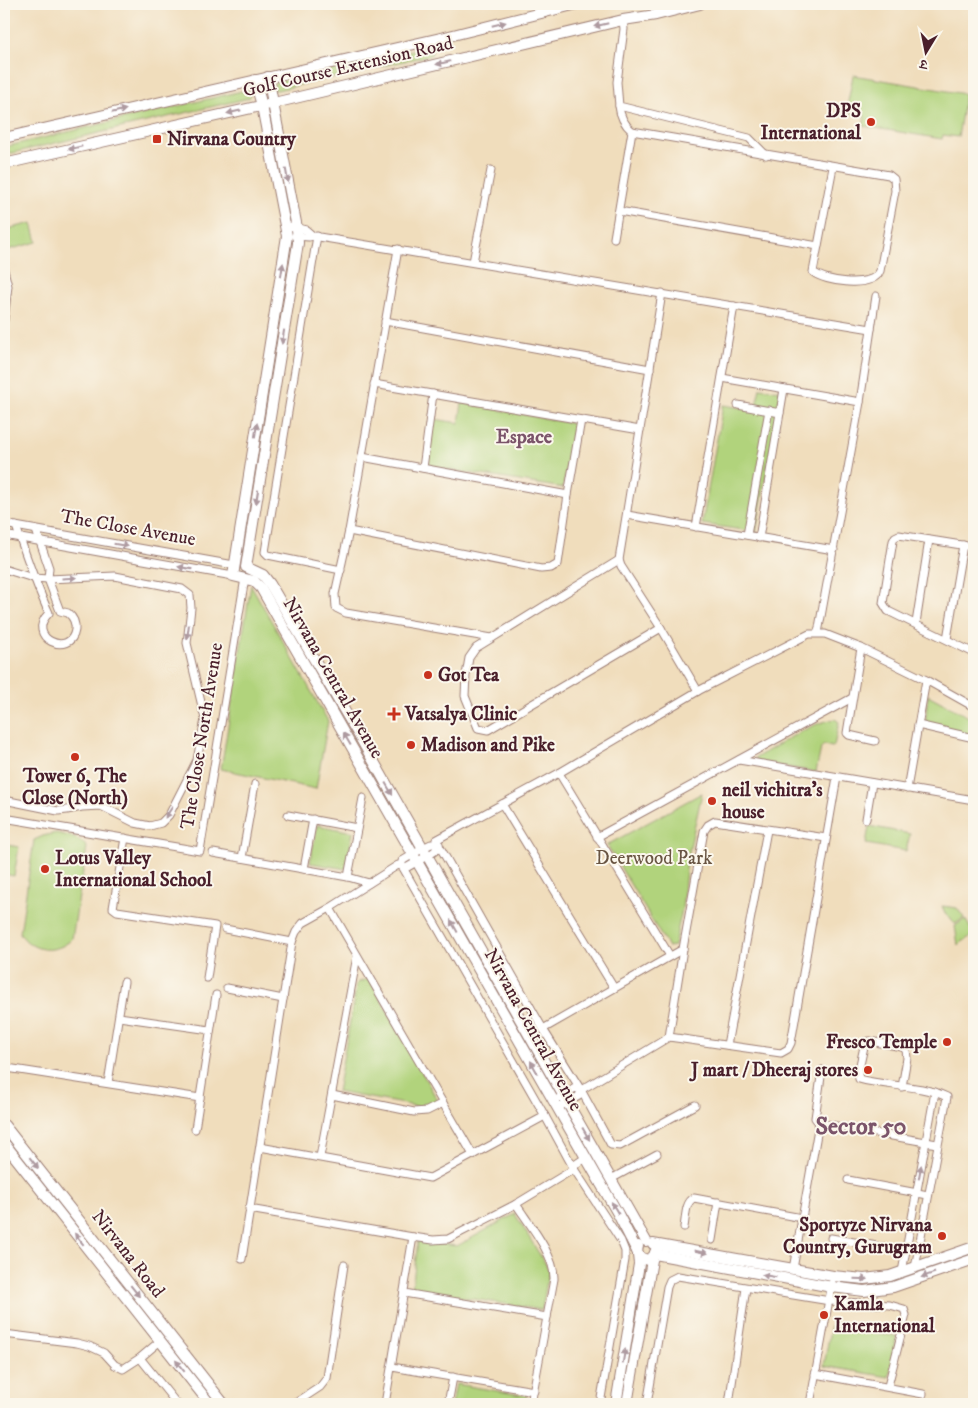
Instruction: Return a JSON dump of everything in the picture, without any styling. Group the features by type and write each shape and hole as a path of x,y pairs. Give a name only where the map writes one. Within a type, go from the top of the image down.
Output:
{"street":[{"name":"Golf Course Extension Road","path":"4,138 446,37 577,4"},
{"name":"Golf Course Extension Road","path":"4,164 262,106 623,20 700,4"},
{"path":"623,20 624,29 617,82 620,114 625,125 632,131 888,176 894,179 895,191 878,276 858,282 818,276 813,272 833,167"},
{"path":"245,578 297,232 268,77"},
{"path":"233,576 287,242 262,106 255,80"},
{"path":"619,106 750,138 766,155"},
{"path":"614,238 632,131"},
{"path":"473,262 491,170"},
{"path":"619,211 818,246"},
{"path":"286,230 310,232 315,236 871,329"},
{"path":"315,236 265,552 268,555 341,570"},
{"path":"398,249 349,531 335,594 336,608 340,612 492,638"},
{"path":"4,270 8,286 4,320"},
{"path":"662,293 619,560 698,692"},
{"path":"818,633 860,402 876,296"},
{"path":"696,527 734,306"},
{"path":"385,321 650,368"},
{"path":"722,378 860,402"},
{"path":"374,384 640,430"},
{"path":"759,538 784,389"},
{"path":"423,468 434,394"},
{"path":"738,405 780,413"},
{"path":"746,535 769,410"},
{"path":"349,531 541,569 551,568 558,564 581,420"},
{"path":"362,457 568,495"},
{"path":"626,516 834,550"},
{"name":"The Close Avenue","path":"4,524 246,567"},
{"path":"16,526 31,566 33,578 48,613 42,622 43,634 51,642 62,644 72,638 76,627 72,616 68,612 60,611 48,578 49,568 36,530"},
{"path":"974,547 899,535 895,537 883,602 888,611 974,652"},
{"name":"The Close Avenue","path":"4,536 233,576"},
{"path":"916,623 929,540"},
{"path":"947,639 963,546"},
{"path":"619,560 476,648 468,658 465,696 478,728 488,730 661,628"},
{"name":"Nirvana Central Avenue","path":"246,567 258,571 270,584 652,1249"},
{"path":"4,569 33,578 115,576 182,589 190,595 191,608 187,643 204,719 197,760 169,815 161,823 150,826 135,823 101,806 58,811 4,800"},
{"name":"Nirvana Central Avenue","path":"233,576 254,581 261,588 617,1212 637,1253"},
{"name":"The Close North Avenue","path":"4,818 200,851 245,578"},
{"path":"695,1105 620,1146 611,1145 436,840 559,773 698,692 809,634 825,634 861,648 926,680 974,707"},
{"path":"861,648 847,733 848,735 875,741"},
{"path":"907,789 926,680"},
{"path":"597,837 852,698"},
{"path":"918,725 974,738"},
{"path":"738,760 974,800"},
{"path":"559,773 670,956"},
{"path":"555,1105 566,1099 575,1088 581,1090 669,1037 781,1053 788,1049 791,1043 836,777"},
{"path":"866,819 872,783"},
{"path":"242,858 255,784"},
{"path":"348,876 363,798"},
{"path":"502,804 614,988"},
{"path":"288,815 357,828"},
{"path":"304,869 314,819"},
{"path":"669,1037 704,832 708,825 715,821 826,838"},
{"path":"727,1045 767,830"},
{"path":"125,838 113,908 116,911 215,926 207,978"},
{"path":"242,1259 292,942 296,932 303,923 398,865 406,868 415,858 425,852 431,844 439,844"},
{"name":"The Close North Avenue","path":"213,853 348,876 368,883"},
{"path":"402,866 574,1169 621,1241 625,1251 600,1404"},
{"path":"330,908 473,1155"},
{"path":"224,929 292,942"},
{"path":"543,1029 683,949"},
{"path":"320,1157 358,956"},
{"path":"108,1083 124,982"},
{"path":"226,988 283,999"},
{"path":"195,1129 216,995"},
{"path":"119,1017 210,1030"},
{"path":"902,1087 907,1058 906,1050 902,1047 865,1042 858,1074 859,1079 902,1087 935,1092 946,1097 915,1268"},
{"path":"4,1069 200,1098"},
{"path":"822,1070 815,1118 819,1123 937,1144"},
{"path":"902,1272 935,1092"},
{"path":"332,1095 414,1112 427,1111 443,1103"},
{"path":"260,1147 430,1178 545,1116"},
{"path":"793,1269 819,1123"},
{"name":"Nirvana Road","path":"4,1125 224,1404"},
{"name":"Nirvana Road","path":"4,1144 210,1404"},
{"path":"612,1179 657,1154"},
{"path":"574,1169 580,1172 588,1162"},
{"path":"249,1209 414,1237 448,1240 516,1204 574,1169"},
{"path":"848,1180 928,1195"},
{"path":"684,1226 688,1203 690,1199 694,1198 802,1218"},
{"path":"712,1240 718,1202"},
{"path":"516,1204 554,1268 554,1279 531,1404"},
{"path":"385,1404 414,1237"},
{"path":"831,1238 906,1251"},
{"path":"616,1404 640,1264 637,1253 638,1245 827,1287 864,1291 885,1289 911,1282 974,1259"},
{"path":"652,1249 833,1276 873,1279 915,1268 974,1247"},
{"path":"637,1253 646,1260 652,1249"},
{"path":"628,1404 652,1249"},
{"path":"294,1404 320,1387 327,1378 344,1265"},
{"path":"647,1404 667,1287 670,1280 678,1276 830,1301 890,1305 904,1310 906,1316 888,1386"},
{"path":"820,1299 833,1276"},
{"path":"810,1404 830,1301 827,1287"},
{"path":"729,1404 746,1288"},
{"path":"404,1293 547,1316"},
{"path":"4,1334 89,1346 104,1353 115,1365 122,1369 140,1358 160,1341"},
{"path":"140,1358 177,1404"},
{"path":"392,1367 534,1390"},
{"path":"816,1374 923,1394"},
{"path":"448,1404 453,1377"}],"green space":[{"path":"429,46 433,50 431,55 274,90 274,83 276,82"},
{"path":"853,75 965,94 958,137 943,135 942,139 863,126 865,116 846,113"},
{"path":"250,90 251,95 249,98 4,155 4,147"},
{"path":"32,223 37,242 4,251 4,230"},
{"path":"760,388 781,391 756,532 702,524 723,405 755,410"},
{"path":"462,403 574,424 563,488 427,466 434,419 459,423"},
{"path":"251,585 328,721 316,789 221,769"},
{"path":"928,695 974,720 974,736 925,725"},
{"path":"835,719 839,722 834,746 824,745 821,748 816,772 758,762 755,758 814,725"},
{"name":"Deerwood Park","path":"702,793 687,861 682,910 674,946 668,947 607,845"},
{"path":"317,825 353,832 346,869 310,863"},
{"path":"869,826 910,834 906,851 866,844"},
{"path":"56,833 77,839 87,847 72,939 59,947 44,949 31,944 20,933 34,840"},
{"path":"7,845 19,847 14,876 4,874"},
{"path":"942,906 957,908 964,918 955,924 945,914"},
{"path":"965,919 974,934 958,945 955,926"},
{"path":"369,978 438,1101 426,1108 337,1092 357,983"},
{"path":"515,1214 549,1270 542,1310 412,1289 418,1241 457,1246"},
{"path":"831,1325 897,1336 889,1377 824,1366"},
{"path":"456,1384 527,1396 526,1404 452,1404"}],"place":[{"name":"DPS International","path":"871,122"},
{"name":"Nirvana Country","path":"157,139"},
{"name":"Got Tea","path":"428,675"},
{"name":"Vatsalya Clinic","path":"394,714"},
{"name":"Madison and Pike","path":"411,745"},
{"name":"Tower 6, The Close (North)","path":"75,757"},
{"name":"neil vichitra's house","path":"712,801"},
{"name":"Lotus Valley International School","path":"45,869"},
{"name":"Fresco Temple","path":"947,1042"},
{"name":"J mart / Dheeraj stores","path":"868,1070"},
{"name":"Sportyze Nirvana Country, Gurugram","path":"942,1236"},
{"name":"Kamla International","path":"824,1315"}],"district":[{"name":"Espace","path":"524,437"},
{"name":"Sector 50","path":"861,1127"}]}
